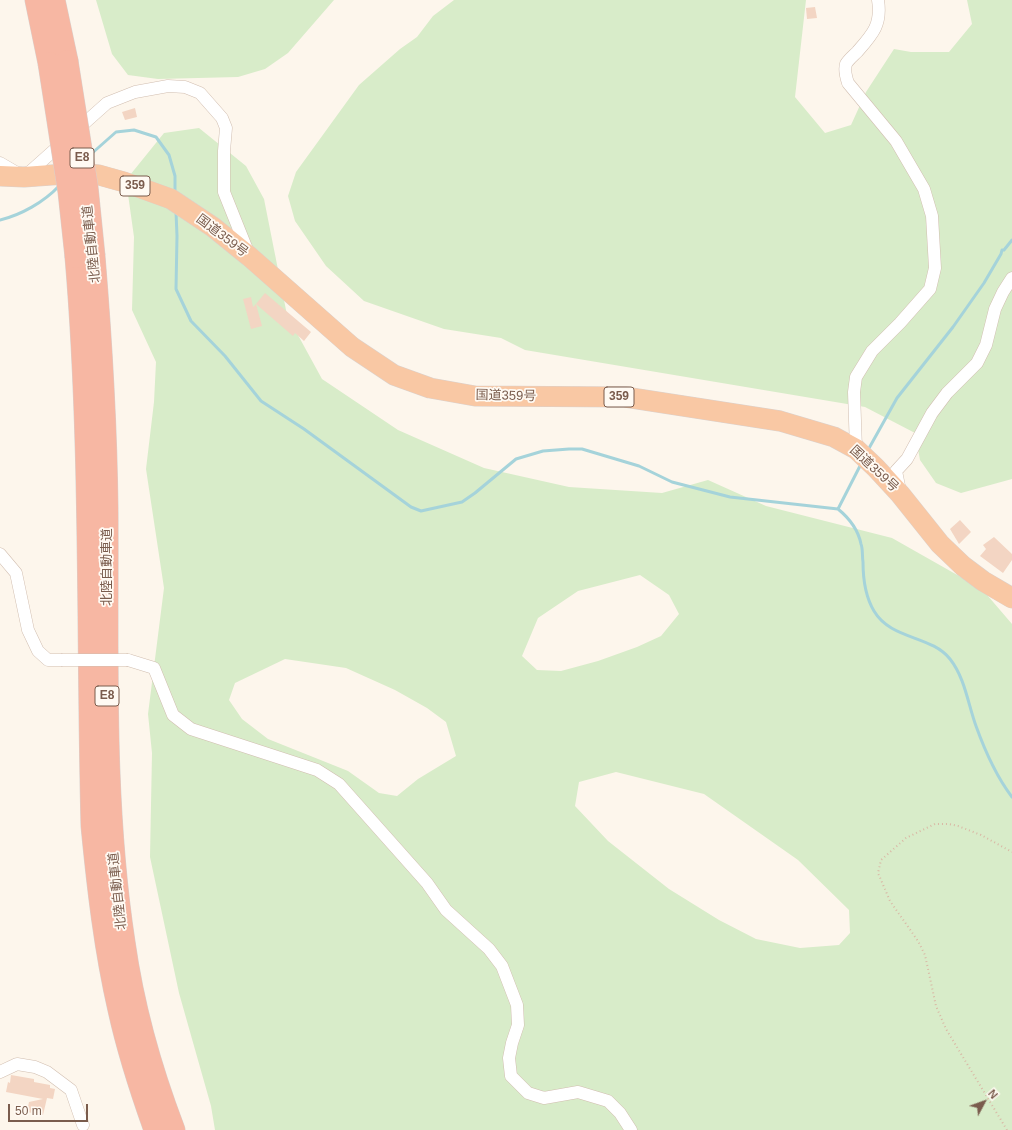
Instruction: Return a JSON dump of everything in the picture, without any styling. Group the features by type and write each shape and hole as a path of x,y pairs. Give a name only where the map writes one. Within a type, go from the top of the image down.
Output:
{"highway":[{"name":"北陸自動車道","path":"36,0 58,62"},
{"name":"北陸自動車道","path":"54,0 69,192 85,256 103,382 106,445 108,751 115,878 124,943 137,1010 154,1072 174,1130"},
{"name":"国道359号","path":"0,176 24,177 79,173 99,175 172,199 213,227 250,257 352,347 394,375 430,388 475,396 632,398 780,421 834,437 856,449 876,468 900,494 940,544 963,566 983,581 1012,598"},
{"name":"北陸自動車道","path":"85,256 82,319 87,446 92,826 106,945 119,1011 137,1078 155,1130"}],"street":[{"path":"856,449 854,392 856,377 872,351 900,323 930,289 935,268 932,216 924,189 896,141 848,83 845,72 846,64 866,42 877,25 880,10 878,0"},
{"path":"0,163 24,177 107,103 135,92 168,86 185,87 200,93 222,118 226,128 224,151 224,192 250,257"},
{"path":"900,494 896,471 907,460 932,413 947,393 977,364 986,345 995,309 1012,278"},
{"path":"0,554 16,573 23,613 28,630 38,651 48,660 128,660 154,668 173,715 191,729 317,770 339,784 427,884 446,910 489,949 502,966 517,1005 518,1025 512,1042 509,1058 511,1076 528,1093 544,1098 578,1092 608,1101 620,1113 631,1130"},
{"path":"0,1072 17,1064 35,1067 47,1072 71,1090 83,1124"}],"path":[{"path":"1007,1130 946,1029 936,1006 925,955 918,941 890,900 878,873 881,860 906,838 935,824 949,824 958,826 981,835 1012,852"}],"green space":[{"path":"96,0 334,0 288,53 265,69 238,77 158,79 128,75 112,54"},
{"path":"454,0 806,0 795,97 825,133 851,125 866,92 894,49 911,52 949,52 972,24 967,0 1012,0 1012,479 961,493 936,483 920,460 915,433 865,407 525,350 501,338 444,329 364,301 326,266 295,221 288,196 296,172 359,85 400,49 417,37 433,16"},
{"path":"199,128 246,166 264,199 287,315 322,379 398,430 484,468 569,487 662,493 708,480 766,506 892,538 982,589 1012,624 1012,1130 215,1130 211,1106 179,993 150,857 152,753 148,714 164,588 146,469 154,402 156,362 132,310 134,237 126,180 164,133","holes":["640,575 669,595 679,614 661,636 637,647 598,661 561,671 537,670 522,656 538,618 578,591","285,659 346,668 395,690 427,708 446,722 456,756 418,779 397,796 379,793 348,771 268,739 242,719 229,700 235,683","616,772 704,794 798,860 849,910 850,933 839,945 800,948 756,939 719,920 669,889 608,841 575,806 579,782"]}],"building":[{"path":"815,7 817,18 807,19 806,8"},
{"path":"135,108 137,117 125,120 122,112"},
{"path":"265,293 311,332 304,341 295,333 293,336 256,304"},
{"path":"251,297 253,307 256,304 262,326 251,329 243,299"},
{"path":"960,520 971,532 959,544 950,529"},
{"path":"994,537 1012,554 1012,560 1003,573 980,556 986,549 983,545"},
{"path":"11,1075 34,1079 34,1082 50,1085 50,1088 55,1089 53,1099 47,1098 43,1115 27,1112 29,1102 43,1099 6,1092 8,1082 10,1083"}],"waterway":[{"path":"90,155 116,132 134,130 156,137 169,155 175,176 175,193"},
{"path":"0,220 16,215 32,207 59,186"},
{"path":"176,212 176,289 191,321 225,356 261,401 304,429 411,507 421,511 462,502 516,459 543,451 582,449 639,466 672,482 730,497 838,509 846,516 858,533 862,548 865,587 868,599 874,611 881,620 890,627 932,645 942,651 950,659 963,683 976,726 987,754 1001,781 1012,797"},
{"path":"868,450 897,398 953,327 984,283 1002,250 1004,250 1012,240"},
{"path":"838,509 861,464"}]}
